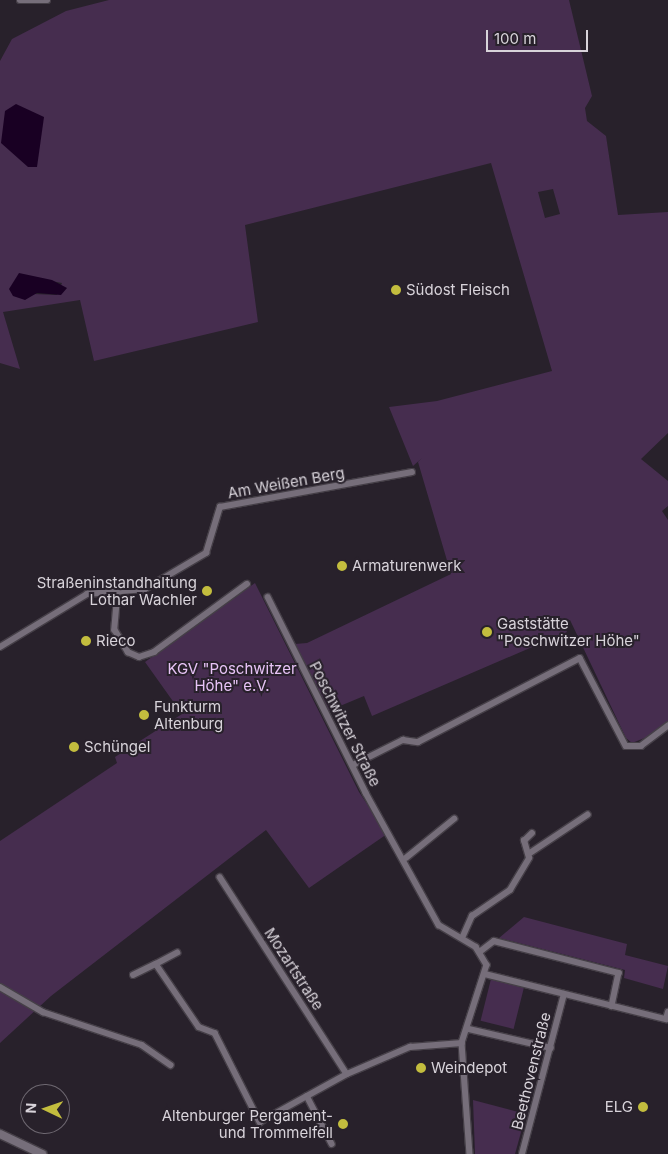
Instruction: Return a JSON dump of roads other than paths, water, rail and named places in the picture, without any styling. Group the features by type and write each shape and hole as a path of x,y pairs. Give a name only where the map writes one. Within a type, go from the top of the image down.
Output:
{"street":[{"path":"20,0 48,0"},
{"name":"Am Weißen Berg","path":"0,646 87,594 145,589 206,553 220,508 412,472"},
{"path":"118,592 116,630 128,652 139,657 154,652 247,584"},
{"name":"Poschwitzer Straße","path":"268,597 352,765 406,858 439,925 463,936 482,951"},
{"path":"352,765 403,740 418,742 580,658 626,746 641,746 668,726"},
{"path":"463,936 472,916 510,890 530,853 587,815"},
{"path":"406,858 454,819"},
{"path":"530,853 524,841 532,833"},
{"name":"Mozartstraße","path":"220,877 347,1074"},
{"path":"470,1154 462,1043 469,1029 484,974 482,951 494,941 619,974 612,1006"},
{"path":"133,975 177,953"},
{"path":"156,964 198,1027 215,1034 260,1122 347,1074 410,1047 462,1043"},
{"path":"484,974 612,1006 667,1015"},
{"path":"0,987 43,1012 142,1045 171,1064"},
{"name":"Beethovenstraße","path":"522,1154 564,994"},
{"path":"469,1029 551,1048"},
{"path":"307,1096 332,1144"},
{"path":"0,1134 42,1154"}],"place":[{"name":"Südost Fleisch","path":"396,290"},
{"name":"Armaturenwerk","path":"342,566"},
{"name":"Straßeninstandhaltung Lothar Wachler","path":"207,591"},
{"name":"Gaststätte \"Poschwitzer Höhe\"","path":"487,632"},
{"name":"Rieco","path":"86,641"},
{"name":"Funkturm Altenburg","path":"144,715"},
{"name":"Schüngel","path":"74,747"},
{"name":"Weindepot","path":"421,1068"},
{"name":"ELG","path":"643,1107"},
{"name":"Altenburger Pergament- und Trommelfell","path":"343,1124"}],"park label":[{"name":"KGV \"Poschwitzer Höhe\" e.V.","path":"232,676"}]}
